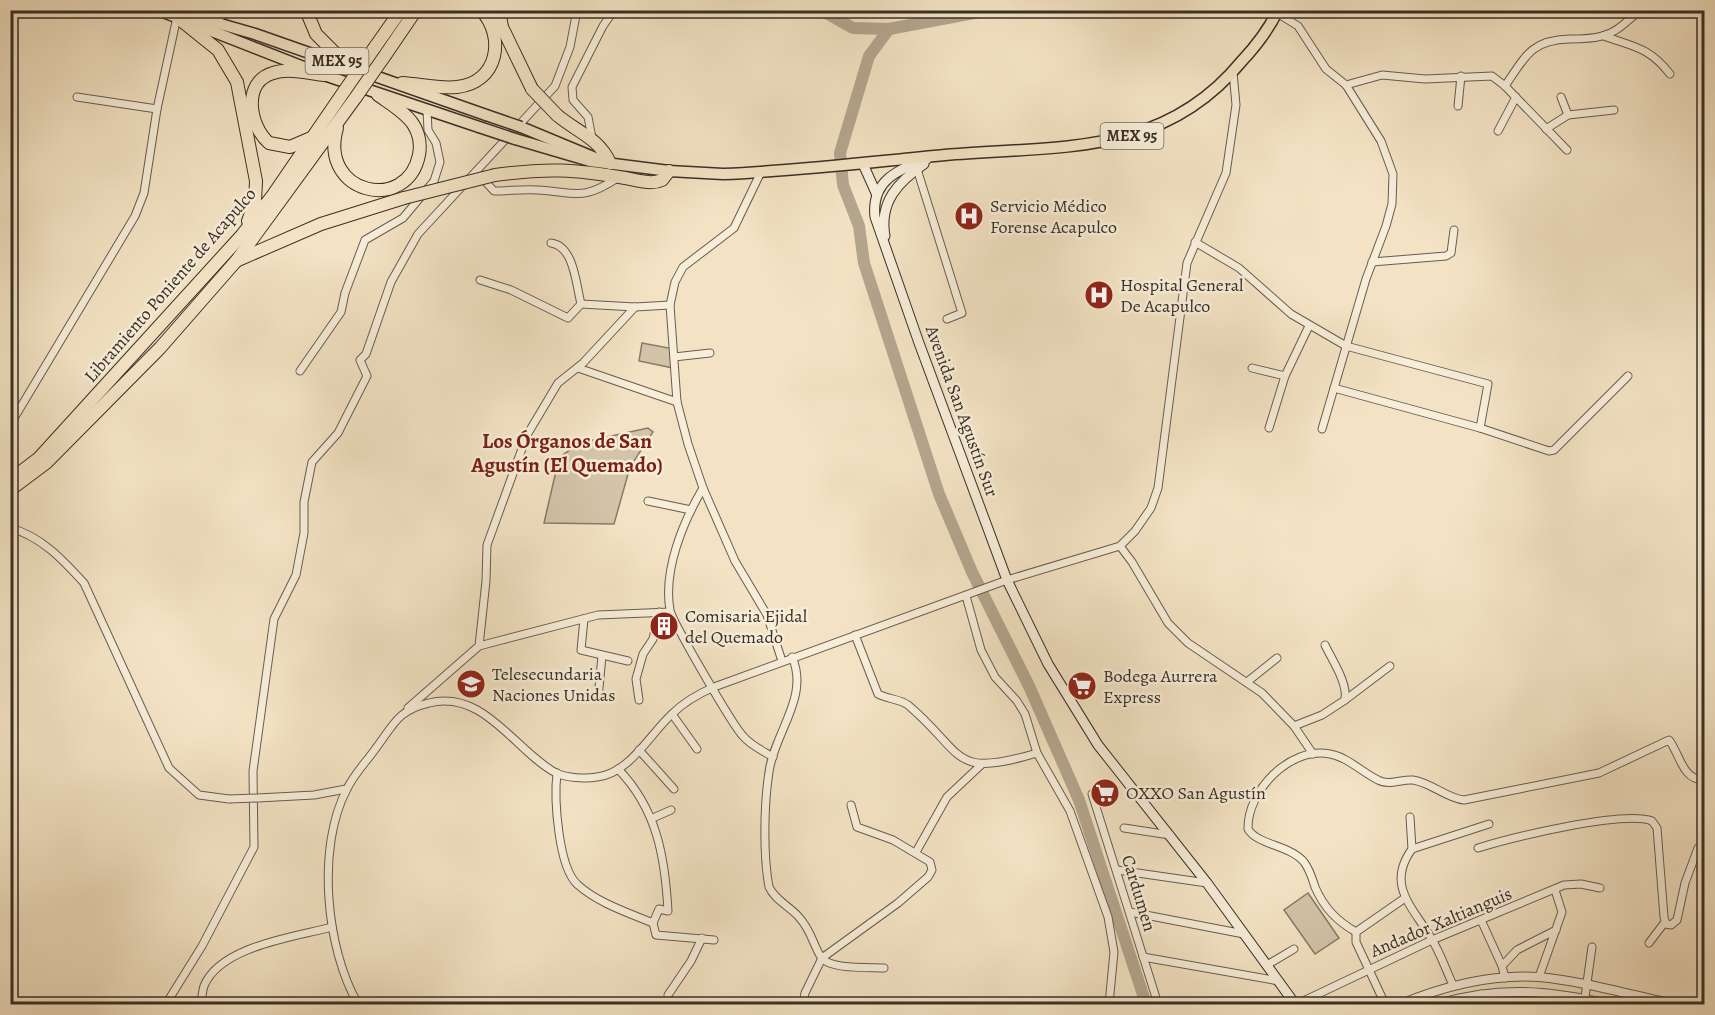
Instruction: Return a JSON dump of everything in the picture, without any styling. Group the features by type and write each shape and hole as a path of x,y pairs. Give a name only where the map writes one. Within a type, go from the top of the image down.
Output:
{"highway":[{"path":"205,17 226,10"},
{"path":"306,10 316,34 347,65"},
{"path":"381,46 391,10"},
{"name":"Libramiento Poniente de Acapulco","path":"10,490 46,463 160,348 237,260 339,119 351,94 401,10"},
{"name":"Libramiento Poniente de Acapulco","path":"381,46 406,25 416,10"},
{"path":"406,25 423,10"},
{"path":"402,83 457,87 471,84 483,76 492,64 496,43 491,22 481,10"},
{"path":"500,10 502,27 532,89 557,115 601,146 607,163"},
{"path":"181,18 218,50 231,69 240,91 256,182 255,202 242,235"},
{"path":"315,136 290,147 269,143 257,126 252,97 260,81 274,72 324,75"},
{"name":"Libramiento Poniente de Acapulco","path":"10,480 39,458 242,235 315,136 351,94"},
{"path":"339,119 333,140 334,153 338,168 346,179 371,190 397,186 406,180 416,166 419,138 413,124 378,95"},
{"path":"237,260 321,224 404,198 495,175 542,169 577,169 658,182 669,171"}],"main road":[{"name":"MEX 95","path":"158,10 181,18 196,28 378,95 515,139 607,163 669,171 723,174 1064,148 1125,138 1185,113 1210,96 1256,45 1277,12"},
{"name":"MEX 95","path":"181,18 205,17 402,83 574,147 607,163"},
{"name":"Avenida San Agustín Sur","path":"888,253 884,230 886,207 890,196 898,185 916,169 936,156"},
{"path":"858,164 876,193 891,176 936,156"},
{"name":"Avenida San Agustín Sur","path":"876,193 875,217 1008,580 1072,707 1098,745 1207,883 1296,1005"}],"street":[{"path":"166,1005 202,946 254,847 253,771 274,619 296,575 304,532 304,502 312,462 338,433 361,391 367,376 360,360 366,354 391,282 418,234 555,86 570,47 577,10"},
{"path":"592,138 588,117 573,100 572,87 603,26 614,10"},
{"path":"1604,36 1622,27 1641,10"},
{"path":"1277,12 1298,26 1326,69 1335,79 1346,85 1381,141 1393,174 1392,204 1372,262 1322,429"},
{"path":"10,425 14,410 135,216 144,193 157,110 181,18"},
{"path":"1505,86 1530,50 1552,39 1604,36 1643,48 1653,54 1670,74"},
{"path":"403,711 430,702 460,704 501,726 557,773 595,777 618,769 693,696 792,657 1008,580 1120,546 1136,531 1151,508 1158,488 1187,263 1226,172 1236,105 1233,72"},
{"path":"1346,85 1382,75 1407,79 1492,76 1505,86 1567,150"},
{"path":"1458,106 1461,76"},
{"path":"76,97 157,110"},
{"path":"1498,131 1516,97"},
{"path":"1561,97 1568,115"},
{"path":"1546,129 1568,115 1614,110"},
{"path":"300,371 341,312 345,293 364,240 403,218 434,182 440,162 436,143 428,130 428,111"},
{"path":"916,169 962,313 947,319"},
{"path":"477,171 494,191 538,190 574,196 604,187 619,177"},
{"path":"761,172 734,228 683,267 675,282 670,305 677,402 703,488 735,561 767,615 782,661"},
{"path":"1372,262 1446,256 1451,253 1454,230"},
{"path":"1195,242 1239,268 1309,326 1346,346 1488,384 1480,428"},
{"path":"551,243 558,244 565,249 581,304"},
{"path":"480,280 511,290 568,318 581,304"},
{"path":"581,304 635,307 670,305"},
{"path":"479,646 486,581 487,545 526,435 553,390 563,378 578,368 635,307"},
{"path":"1269,428 1285,376 1309,326"},
{"path":"674,357 710,353"},
{"path":"578,368 677,402"},
{"path":"1251,368 1285,376"},
{"path":"1334,388 1480,428 1544,451 1554,450 1628,376"},
{"path":"703,488 690,510 676,552 671,579 670,612 714,687 728,717 744,738 773,757"},
{"path":"648,501 690,510"},
{"path":"10,528 37,538 67,564 84,583 169,768 199,795 230,799 258,798 314,795 346,789"},
{"path":"1120,546 1168,623 1188,643 1247,682 1275,704 1294,726 1313,754"},
{"path":"968,595 981,650 995,677 1017,701 1025,714 1037,753 1070,811 1108,917 1114,952 1114,974 1109,1005"},
{"path":"639,700 636,679 643,654 653,639 659,612"},
{"path":"358,1005 339,965 332,927 329,850 346,789 403,711 479,646 608,614 670,612"},
{"path":"584,619 581,650 628,661"},
{"path":"855,635 878,694 907,705 960,758 981,765"},
{"path":"1325,645 1340,678 1346,700"},
{"path":"598,698 602,656"},
{"path":"792,657 796,672 795,696 769,770 767,816 769,887 772,894 797,915 811,931 822,958 833,965 884,968"},
{"path":"1247,682 1276,658"},
{"path":"1294,726 1322,715 1346,700 1390,666"},
{"path":"672,714 697,749"},
{"path":"1356,932 1339,922 1328,910 1304,861 1293,852 1259,838 1248,829 1255,798 1264,783 1293,761 1313,754 1331,754 1385,783 1416,781 1455,799 1464,800 1599,773 1669,740 1687,773 1694,779 1704,780"},
{"path":"639,750 674,789"},
{"path":"916,852 947,796 981,765 1037,753"},
{"path":"618,769 635,787 653,818 666,875 668,910 659,909 653,923 656,934 660,937 714,940"},
{"path":"557,773 555,787 558,823 570,874 577,885 653,923"},
{"name":"Cardumen","path":"1092,794 1157,1003"},
{"path":"802,1004 822,958 898,903 928,877 933,866 916,852 857,827 851,805"},
{"path":"653,818 671,810"},
{"path":"1410,817 1412,849 1402,868 1401,883 1405,898 1432,940 1453,986"},
{"path":"1478,848 1503,840 1582,824 1631,818 1652,821 1657,828 1665,922 1648,943"},
{"path":"1412,849 1489,824"},
{"path":"1124,828 1170,835"},
{"path":"1665,922 1671,925 1677,920 1692,861 1698,849 1704,847"},
{"path":"1117,870 1207,883"},
{"name":"Andador Xaltianguis","path":"1296,1005 1432,940 1555,890 1574,883 1600,888"},
{"path":"1539,977 1562,912 1555,890"},
{"path":"1356,932 1405,898"},
{"path":"1130,912 1244,934"},
{"path":"1481,920 1502,966 1505,978"},
{"path":"201,1005 204,985 219,965 249,949 332,927"},
{"path":"1502,966 1517,950 1556,930"},
{"path":"1356,932 1356,942 1385,1005"},
{"path":"668,995 702,938"},
{"path":"1585,1002 1592,947"},
{"path":"1267,965 1294,949"},
{"path":"1143,957 1279,981"},
{"path":"1401,1005 1453,986 1505,978 1539,977 1674,1005"},
{"path":"1437,1005 1481,994 1521,990 1608,1005"},
{"path":"1481,994 1483,1005"}],"shaded area":[{"path":"642,343 674,349 673,368 639,361"},
{"path":"648,428 653,432 630,467 614,524 544,523 559,458 579,443"},
{"path":"1308,893 1339,938 1315,954 1284,910"}],"waterway":[{"path":"821,10 853,28 889,29 990,10"},
{"path":"889,29 869,56 840,153 843,185 859,226 864,263 939,494 972,572 1029,686 1079,800 1146,1004"}],"place":[{"name":"Servicio Médico Forense Acapulco","path":"969,216"},
{"name":"Hospital General De Acapulco","path":"1099,295"},
{"name":"Comisaria Ejidal del Quemado","path":"664,626"},
{"name":"Telesecundaria Naciones Unidas","path":"471,684"},
{"name":"Bodega Aurrera Express","path":"1082,686"},
{"name":"OXXO San Agustín","path":"1105,793"}],"district":[{"name":"Los Órganos de San Agustín (El Quemado)","path":"567,453"}]}
